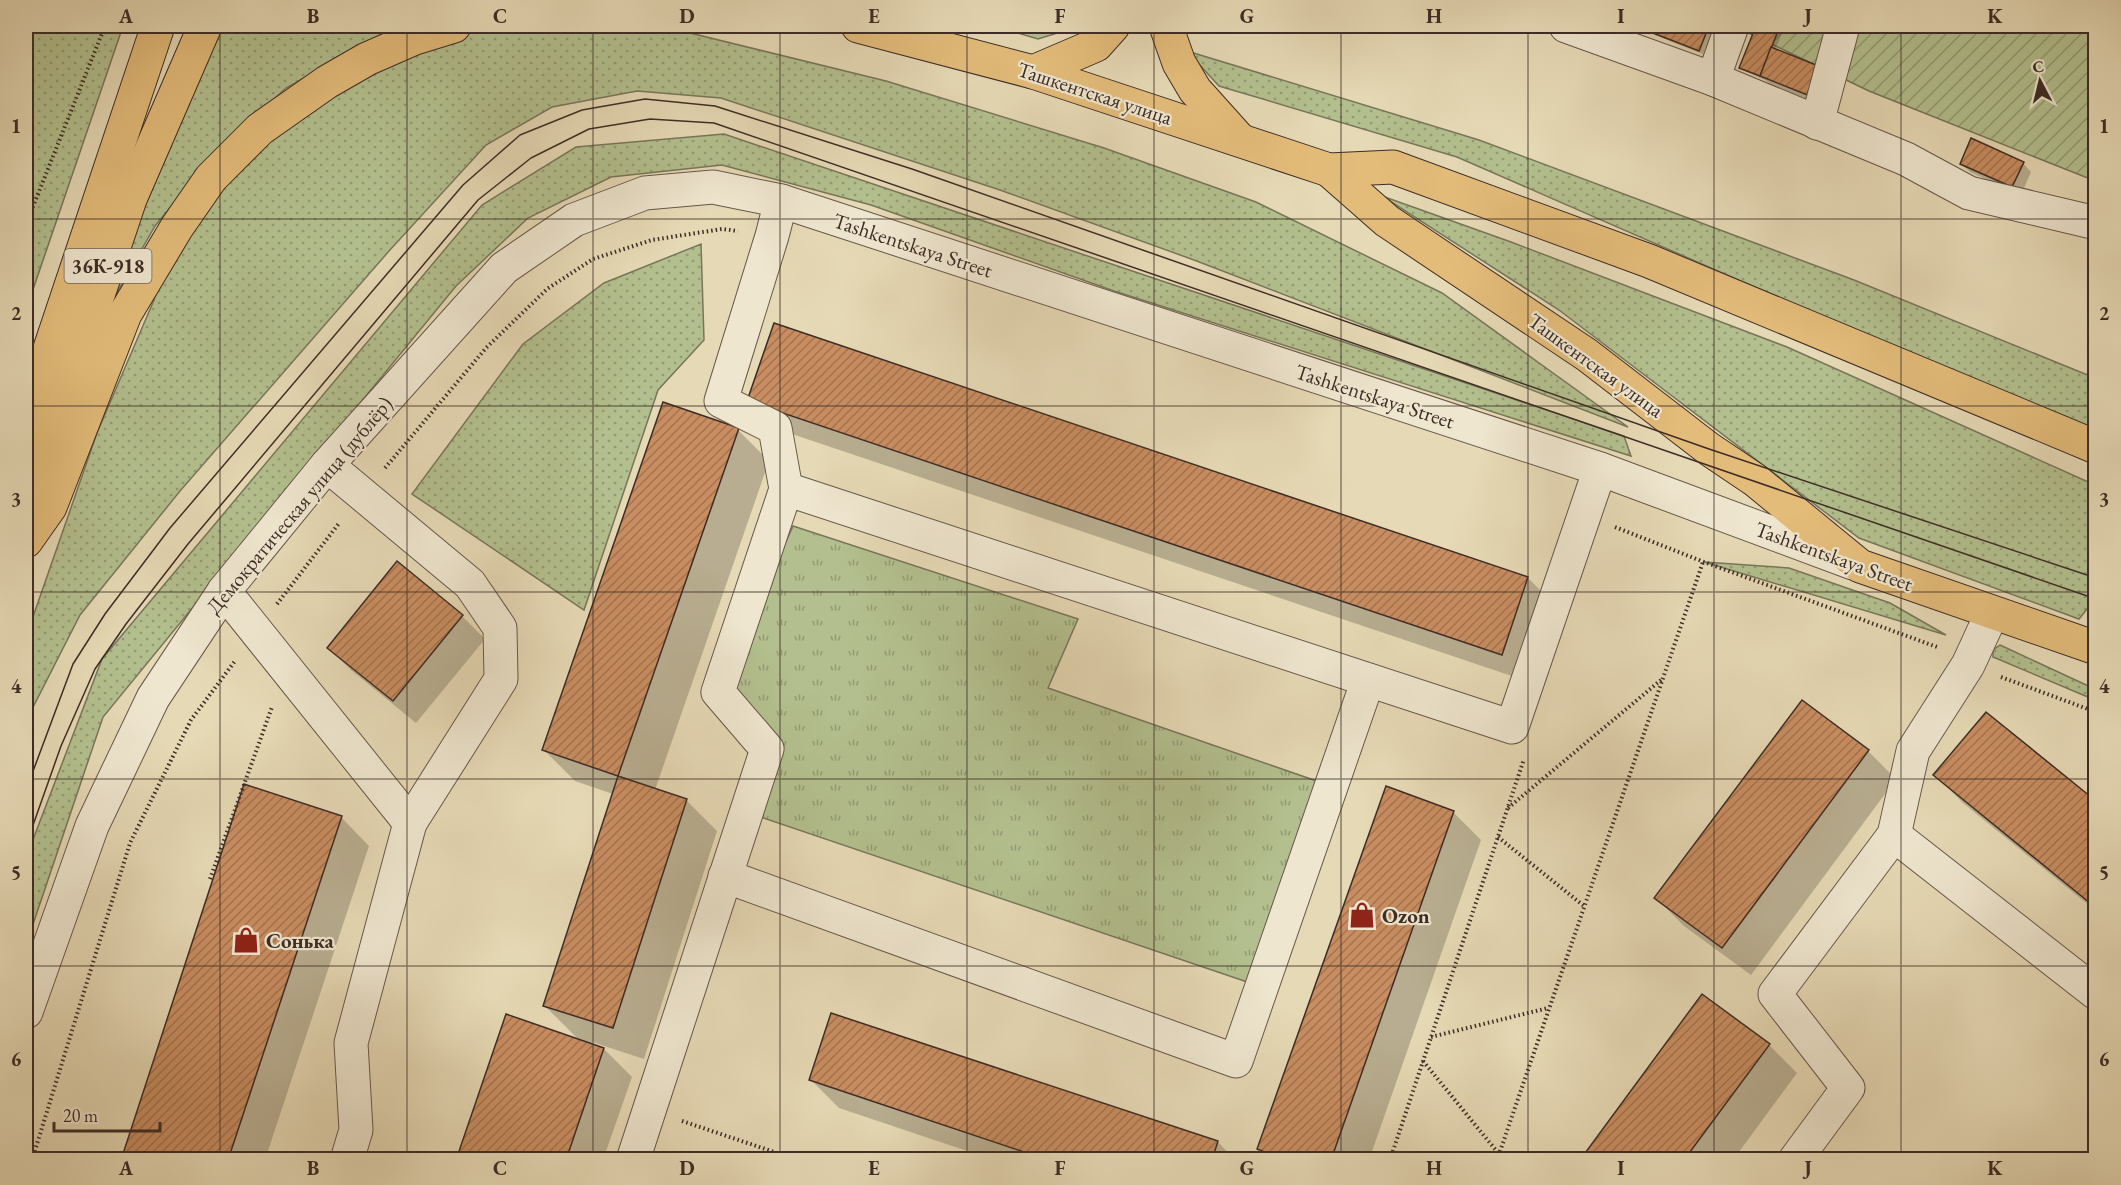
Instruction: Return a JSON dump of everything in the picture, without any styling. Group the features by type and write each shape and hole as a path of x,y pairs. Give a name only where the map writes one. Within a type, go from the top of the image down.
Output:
{"main road":[{"name":"36К-918","path":"27,411 158,26"},
{"name":"36К-918","path":"26,511 130,199 205,26"},
{"path":"26,541 50,507 125,314 177,227 211,178 260,129 327,82 367,59 415,38 454,26"},
{"name":"Ташкентская улица","path":"858,26 1033,72 1329,170 1393,167 1649,261 2096,447"},
{"path":"1033,72 1096,45 1113,26"},
{"path":"1166,26 1179,63 1195,90 1240,140"},
{"name":"Ташкентская улица","path":"1329,170 1387,221 1587,355 1755,480 1860,566"},
{"name":"Tashkentskaya Street","path":"1860,566 2096,648"}],"street":[{"path":"1566,26 1713,79 1906,159 1969,193 2096,223"},
{"path":"1713,79 1732,26"},
{"path":"1817,123 1843,26"},
{"name":"Tashkentskaya Street","path":"645,193 713,187 781,201 1594,483 1860,566"},
{"name":"Демократическая улица (дублёр)","path":"26,1012 92,826 153,698 224,591 327,465 504,268 574,220 645,193"},
{"path":"633,1160 767,749 718,692 786,489 775,428 721,401 781,201"},
{"path":"327,465 470,584 500,628 501,679 410,823 351,1043 357,1130 347,1160"},
{"path":"786,489 1512,727 1594,483"},
{"path":"224,591 410,823"},
{"path":"1795,1160 1848,1088 1775,994 1894,835 1913,751 1968,665 1992,613"},
{"path":"725,876 1236,1061 1368,680"},
{"path":"1894,835 2096,993"}],"path":[{"path":"26,224 105,26"},
{"path":"32,1160 130,843 191,720 339,522 486,348 547,290 593,259 652,240 722,229 772,236"},
{"path":"1594,483 1600,520 1704,562 1937,647 1968,665 2096,712"},
{"path":"1497,1160 1704,562"},
{"path":"1508,809 1662,679"},
{"path":"210,879 273,705"},
{"path":"1390,1160 1525,756"},
{"path":"1498,837 1584,906"},
{"path":"1431,1035 1549,1008"},
{"path":"1423,1062 1499,1154"},
{"path":"649,1110 798,1160"}],"green space":[{"path":"26,26 123,26 26,310"},
{"path":"205,26 416,26 357,48 286,88 217,151 155,226 99,324"},
{"path":"523,26 617,26 686,32 886,81 1104,148 1256,202 1442,293 1628,427 1194,260 1000,190 721,98 637,91 552,107 486,145 389,251 180,491 80,615 26,721 26,637 97,433 154,300 177,227 253,136 450,34"},
{"path":"994,26 1075,26 1038,39"},
{"path":"1734,26 2095,26 2095,181 1869,91"},
{"path":"1187,51 1479,140 1854,280 2095,378 2095,430 1869,337 1457,157 1219,86"},
{"path":"724,134 1624,436 1631,456 1114,291 871,205 722,165 611,177 528,218 456,286 103,717 26,945 26,858 102,659 482,205 576,147"},
{"path":"1382,196 1511,242 1787,347 2095,485 2095,599 2079,619 1859,538 1559,310"},
{"path":"701,244 704,340 658,390 584,610 412,494 523,344 604,283"},
{"path":"793,526 1078,619 1048,688 1331,786 1262,987 746,812 767,749 718,692"},
{"path":"1704,562 1789,568 1890,603 1946,635"},
{"path":"2000,645 2095,689 2095,700 1993,657 1993,650"}],"building":[{"path":"1635,26 1709,26 1699,51"},
{"path":"1756,26 1780,26 1760,76 1739,68"},
{"path":"1771,47 1821,67 1810,96 1760,76"},
{"path":"1971,138 2024,162 2012,187 1960,164"},
{"path":"774,323 1528,577 1502,655 747,401"},
{"path":"663,402 739,428 618,776 542,750"},
{"path":"397,561 463,615 393,701 327,648"},
{"path":"1802,700 1869,750 1722,948 1654,898"},
{"path":"1986,712 2096,801 2096,908 1933,775"},
{"path":"618,776 687,799 613,1028 543,1006"},
{"path":"244,784 342,816 228,1160 121,1160"},
{"path":"1386,786 1454,811 1331,1160 1286,1160 1257,1149"},
{"path":"1702,994 1770,1044 1684,1160 1580,1160"},
{"path":"831,1013 1218,1141 1212,1160 1048,1160 809,1080"},
{"path":"506,1014 604,1048 566,1160 456,1160"}],"tram line":[{"path":"26,790 73,664 105,614 170,528 463,185 520,135 582,110 645,99 715,106 912,169 1709,449 2096,578"},
{"path":"26,845 61,746 95,669 126,624 188,544 478,200 531,158 589,129 650,119 714,123 2096,599"}],"place":[{"name":"Ozon","path":"1362,915"},
{"name":"Сонька","path":"246,940"}]}
